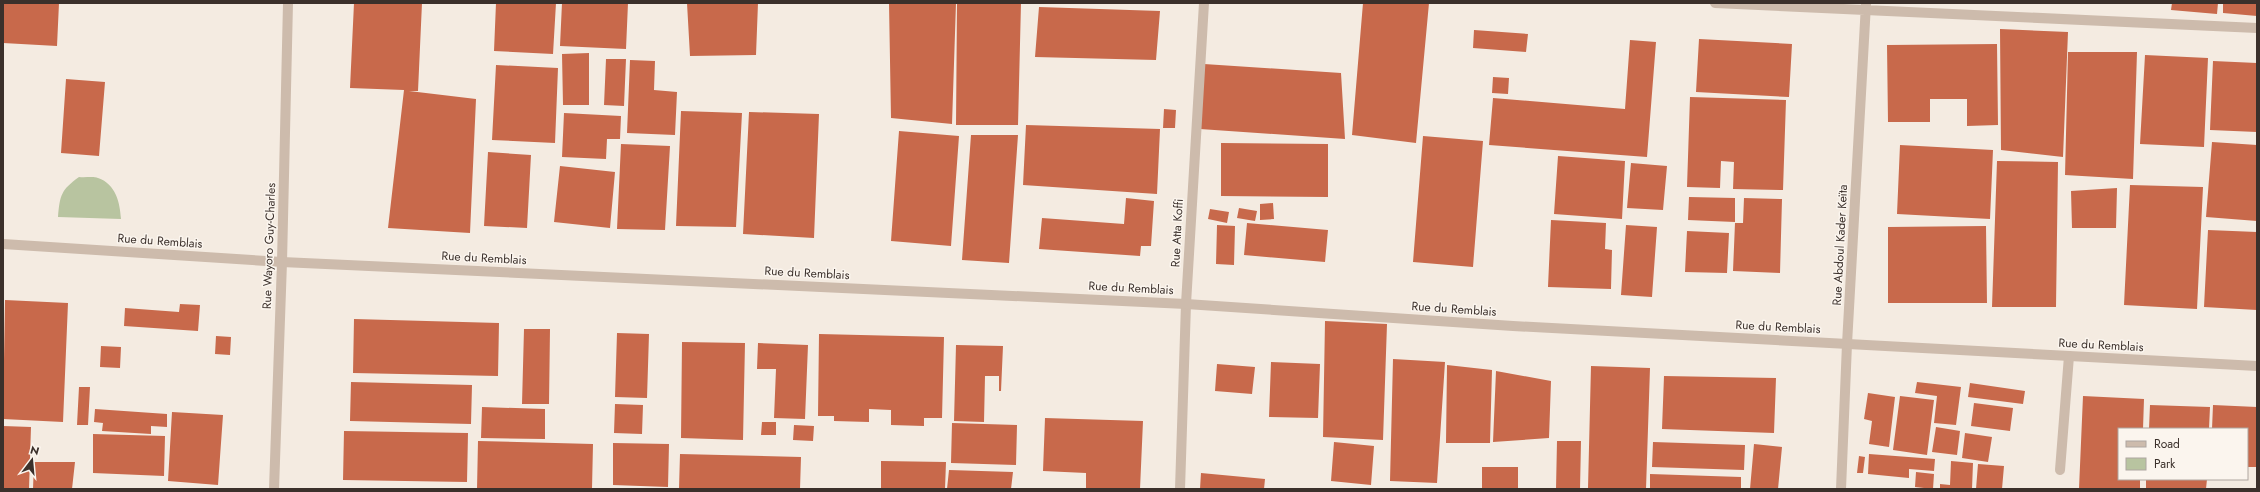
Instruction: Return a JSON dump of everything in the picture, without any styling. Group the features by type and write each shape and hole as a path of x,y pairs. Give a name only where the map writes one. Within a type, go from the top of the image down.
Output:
{"street":[{"name":"Rue Wayoro Guy-Charles","path":"274,489 282,262 288,3"},
{"name":"Rue Atta Koffi","path":"1180,489 1186,304 1204,3"},
{"path":"1715,3 1866,6 2257,28"},
{"name":"Rue Abdoul Kader Keïta","path":"1841,489 1847,344 1866,6"},
{"name":"Rue du Remblais","path":"3,244 282,262 1186,304 1512,326 2257,366"},
{"path":"2060,470 2069,356"}],"green space":[{"path":"79,177 96,177 104,181 113,189 120,207 121,219 58,217 62,194 68,186"}],"building":[{"path":"3,3 59,3 57,46 3,43"},
{"path":"354,3 422,3 418,91 409,91 476,99 470,233 388,228 404,90 350,88"},
{"path":"496,3 556,3 553,54 494,51"},
{"path":"562,3 628,3 626,49 560,46"},
{"path":"687,3 758,3 756,55 690,56"},
{"path":"889,3 956,3 952,124 891,118"},
{"path":"957,3 1021,3 1018,125 956,125"},
{"path":"1363,3 1429,3 1416,143 1352,135"},
{"path":"2172,3 2218,3 2217,14 2171,10"},
{"path":"2223,3 2257,3 2257,16 2223,13"},
{"path":"1039,7 1160,11 1156,60 1035,57"},
{"path":"2000,29 2068,32 2063,157 2001,150"},
{"path":"1474,30 1528,34 1526,52 1473,48"},
{"path":"1699,39 1792,44 1789,97 1696,92"},
{"path":"1630,40 1656,42 1647,157 1489,145 1493,98 1625,109"},
{"path":"1997,44 1998,125 1967,126 1967,99 1930,99 1930,122 1888,122 1887,45"},
{"path":"2068,52 2137,52 2133,179 2065,175"},
{"path":"589,53 589,105 563,105 562,54"},
{"path":"2145,55 2208,58 2204,147 2140,144"},
{"path":"606,59 626,59 624,106 604,105"},
{"path":"630,60 655,61 654,90 677,92 675,135 627,133"},
{"path":"2213,61 2257,63 2257,132 2210,130"},
{"path":"1204,64 1341,73 1345,139 1200,129"},
{"path":"496,65 558,68 555,143 492,140"},
{"path":"1493,77 1509,78 1508,94 1492,93"},
{"path":"66,79 105,82 99,156 61,153"},
{"path":"1690,97 1786,100 1783,190 1733,189 1734,162 1721,161 1720,188 1687,187"},
{"path":"1164,109 1176,110 1175,128 1163,128"},
{"path":"681,111 742,113 736,227 676,226"},
{"path":"749,112 819,114 814,238 743,234"},
{"path":"564,113 621,116 620,139 607,139 606,159 562,157"},
{"path":"1026,125 1160,129 1157,194 1023,185"},
{"path":"899,131 959,136 951,246 891,241"},
{"path":"971,135 1018,135 1009,263 962,260"},
{"path":"1423,136 1483,141 1473,267 1413,262"},
{"path":"2212,142 2257,145 2257,221 2206,217"},
{"path":"1221,143 1328,144 1328,197 1221,196"},
{"path":"621,144 670,146 665,230 617,229"},
{"path":"1900,145 1993,150 1990,219 1897,214"},
{"path":"488,152 531,155 527,228 484,226"},
{"path":"1558,156 1625,161 1622,219 1554,214"},
{"path":"1997,161 2058,162 2056,307 1992,307"},
{"path":"1631,163 1667,166 1663,210 1627,208"},
{"path":"560,166 615,172 610,228 554,222"},
{"path":"2130,185 2203,187 2197,309 2124,305"},
{"path":"2117,188 2116,228 2072,228 2071,191"},
{"path":"1689,197 1735,198 1735,222 1688,220"},
{"path":"1126,198 1154,201 1151,246 1141,246 1140,256 1039,249 1042,218 1124,224"},
{"path":"1744,198 1782,199 1780,273 1733,271 1735,223 1743,223"},
{"path":"1273,203 1274,219 1260,220 1260,204"},
{"path":"1239,208 1257,211 1255,221 1237,218"},
{"path":"1210,209 1229,212 1227,223 1208,219"},
{"path":"1551,220 1606,223 1605,249 1612,250 1611,289 1548,287"},
{"path":"1247,223 1328,230 1325,262 1244,255"},
{"path":"1217,225 1235,226 1234,265 1216,264"},
{"path":"1626,225 1657,227 1652,297 1621,295"},
{"path":"1986,226 1987,303 1888,303 1888,227"},
{"path":"2208,230 2257,232 2257,310 2204,307"},
{"path":"1687,231 1729,233 1727,273 1685,272"},
{"path":"5,300 68,303 63,422 3,419"},
{"path":"180,304 200,305 198,331 124,326 125,308 179,312"},
{"path":"354,319 499,323 498,376 353,373"},
{"path":"1325,321 1387,324 1383,440 1323,437"},
{"path":"524,329 550,329 549,404 522,404"},
{"path":"617,333 649,334 647,398 615,397"},
{"path":"819,334 944,337 942,418 924,418 924,426 891,425 891,410 869,409 869,422 834,421 834,416 818,416"},
{"path":"216,336 231,337 230,355 215,354"},
{"path":"682,342 745,343 743,440 681,438"},
{"path":"758,343 808,345 805,419 774,418 776,369 757,369"},
{"path":"956,345 1003,346 1001,391 999,391 999,376 985,376 984,422 954,421"},
{"path":"101,346 121,347 120,368 100,367"},
{"path":"1393,359 1445,362 1437,483 1390,481"},
{"path":"1271,362 1320,364 1318,418 1269,417"},
{"path":"1217,364 1255,367 1252,394 1215,391"},
{"path":"1447,365 1492,370 1490,443 1446,443"},
{"path":"1591,366 1650,368 1646,489 1588,488"},
{"path":"1496,371 1551,381 1549,438 1493,442"},
{"path":"1664,376 1776,378 1774,433 1662,429"},
{"path":"351,382 472,385 471,424 350,421"},
{"path":"1917,382 1961,387 1956,425 1934,423 1937,396 1915,393"},
{"path":"1970,383 2025,391 2023,404 1968,397"},
{"path":"79,387 90,387 88,425 77,425"},
{"path":"1868,393 1895,397 1889,447 1869,444 1872,421 1864,419"},
{"path":"1900,396 1934,400 1927,455 1893,450"},
{"path":"2083,396 2144,399 2143,428 2118,428 2118,480 2140,480 2140,489 2079,489"},
{"path":"1974,403 2013,408 2010,431 1971,426"},
{"path":"615,404 643,405 642,434 614,433"},
{"path":"2150,405 2210,407 2209,428 2149,428"},
{"path":"2213,405 2257,407 2257,467 2248,467 2248,428 2212,428"},
{"path":"482,407 545,409 545,439 481,438"},
{"path":"95,409 167,414 167,427 151,426 151,434 102,431 103,423 94,422"},
{"path":"172,412 223,415 218,485 168,481"},
{"path":"1045,418 1143,421 1140,489 1086,489 1086,473 1043,471"},
{"path":"762,422 776,422 776,435 761,435"},
{"path":"952,423 1017,425 1016,465 951,463"},
{"path":"794,425 814,426 813,441 793,440"},
{"path":"3,426 31,427 29,489 3,489"},
{"path":"1936,427 1960,431 1957,455 1932,452"},
{"path":"344,431 468,433 467,482 343,480"},
{"path":"1965,433 1992,437 1988,462 1962,458"},
{"path":"93,434 165,436 164,476 93,473"},
{"path":"478,441 593,444 592,489 477,489"},
{"path":"1557,441 1581,441 1580,489 1556,489"},
{"path":"1334,442 1374,446 1371,485 1331,481"},
{"path":"1653,442 1745,445 1744,470 1652,467"},
{"path":"613,443 669,444 668,487 613,485"},
{"path":"1754,444 1782,447 1778,489 1750,489"},
{"path":"680,454 801,457 800,489 679,489"},
{"path":"1869,454 1935,459 1934,471 1909,469 1909,478 1868,474"},
{"path":"1859,456 1865,457 1863,473 1857,473"},
{"path":"881,461 946,462 945,489 881,489"},
{"path":"1951,461 1973,463 1972,489 1940,489 1940,484 1950,485"},
{"path":"34,462 75,462 72,489 33,489"},
{"path":"1978,464 2004,466 2002,489 1976,489"},
{"path":"1482,467 1518,467 1518,489 1482,489"},
{"path":"949,470 1013,472 1011,489 947,489"},
{"path":"1916,472 1934,474 1933,489 1915,487"},
{"path":"1201,473 1265,479 1264,489 1200,489"},
{"path":"1650,474 1741,477 1741,489 1650,489"},
{"path":"2146,480 2207,480 2206,489 2146,489"}]}
